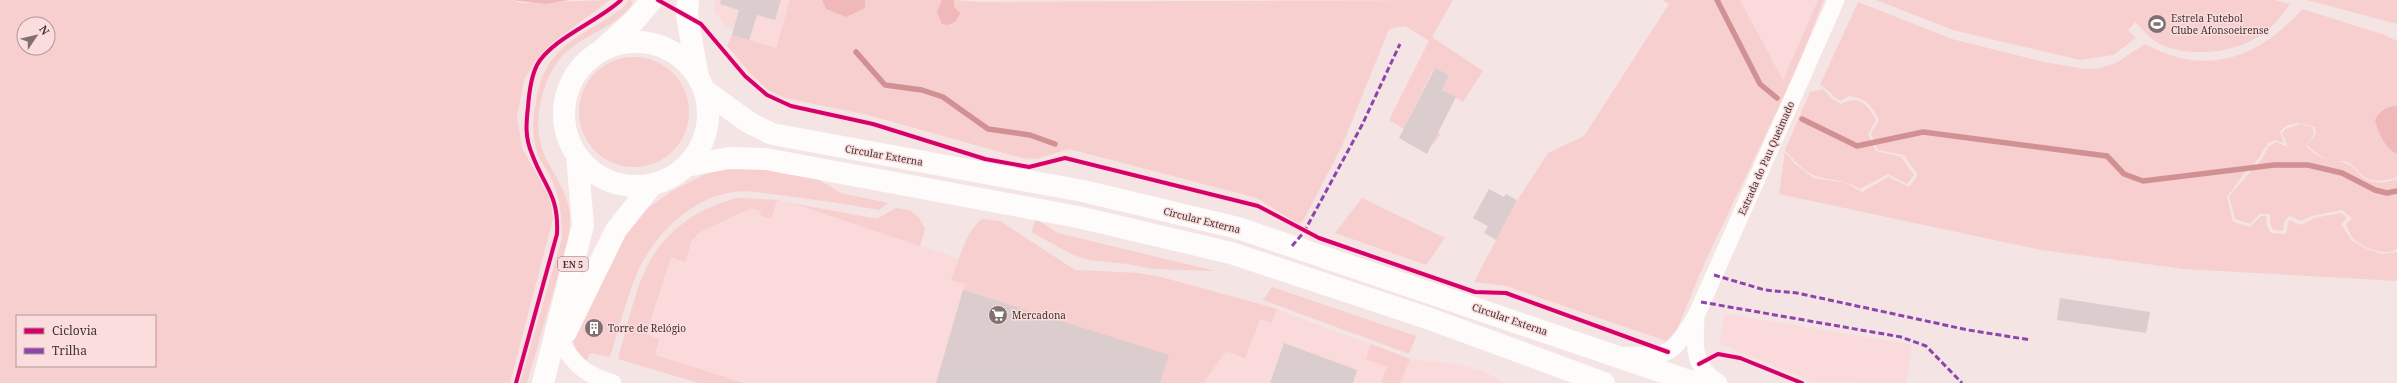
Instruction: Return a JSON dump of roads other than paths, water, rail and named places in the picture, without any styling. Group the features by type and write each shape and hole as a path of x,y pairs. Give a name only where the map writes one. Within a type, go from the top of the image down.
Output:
{"main road":[{"path":"652,0 635,20 604,48 581,66 568,86 563,110 566,135 577,156 591,172 610,182 631,186 652,185 670,178 686,166 699,150 706,131 708,110 687,16 688,0"},
{"path":"604,48 620,42 635,41 657,44 673,51 687,63 701,83"},
{"name":"Circular Externa","path":"701,83 748,122 772,134 1083,191 1238,228 1695,383"},
{"name":"EN 5","path":"545,377 583,225 577,156"},
{"path":"686,166 706,161 748,157 1078,217 1231,253 1430,319 1585,379 1604,383"},
{"name":"EN 5","path":"545,377 616,230 652,185"}],"street":[{"name":"Estrada do Pau Queimado","path":"1615,355 1651,356 1668,352 1677,345 1696,316 1836,0"},
{"name":"Estrada do Pau Queimado","path":"1696,316 1695,352 1699,364 1711,378 1719,383"},
{"path":"561,342 578,367 601,382"}],"waterway":[{"path":"1717,0 1760,84 1777,98"},
{"path":"856,52 885,85 922,90 943,97 988,129 1030,135 1055,144"},
{"path":"1802,119 1857,146 1923,132 2107,156 2124,174 2143,181 2274,165 2308,165 2342,173 2375,190 2387,193 2397,191"}],"place":[{"name":"Estrela Futebol Clube Afonsoeirense","path":"2157,24"},
{"name":"Mercadona","path":"998,315"},
{"name":"Torre de Relógio","path":"594,328"}]}
